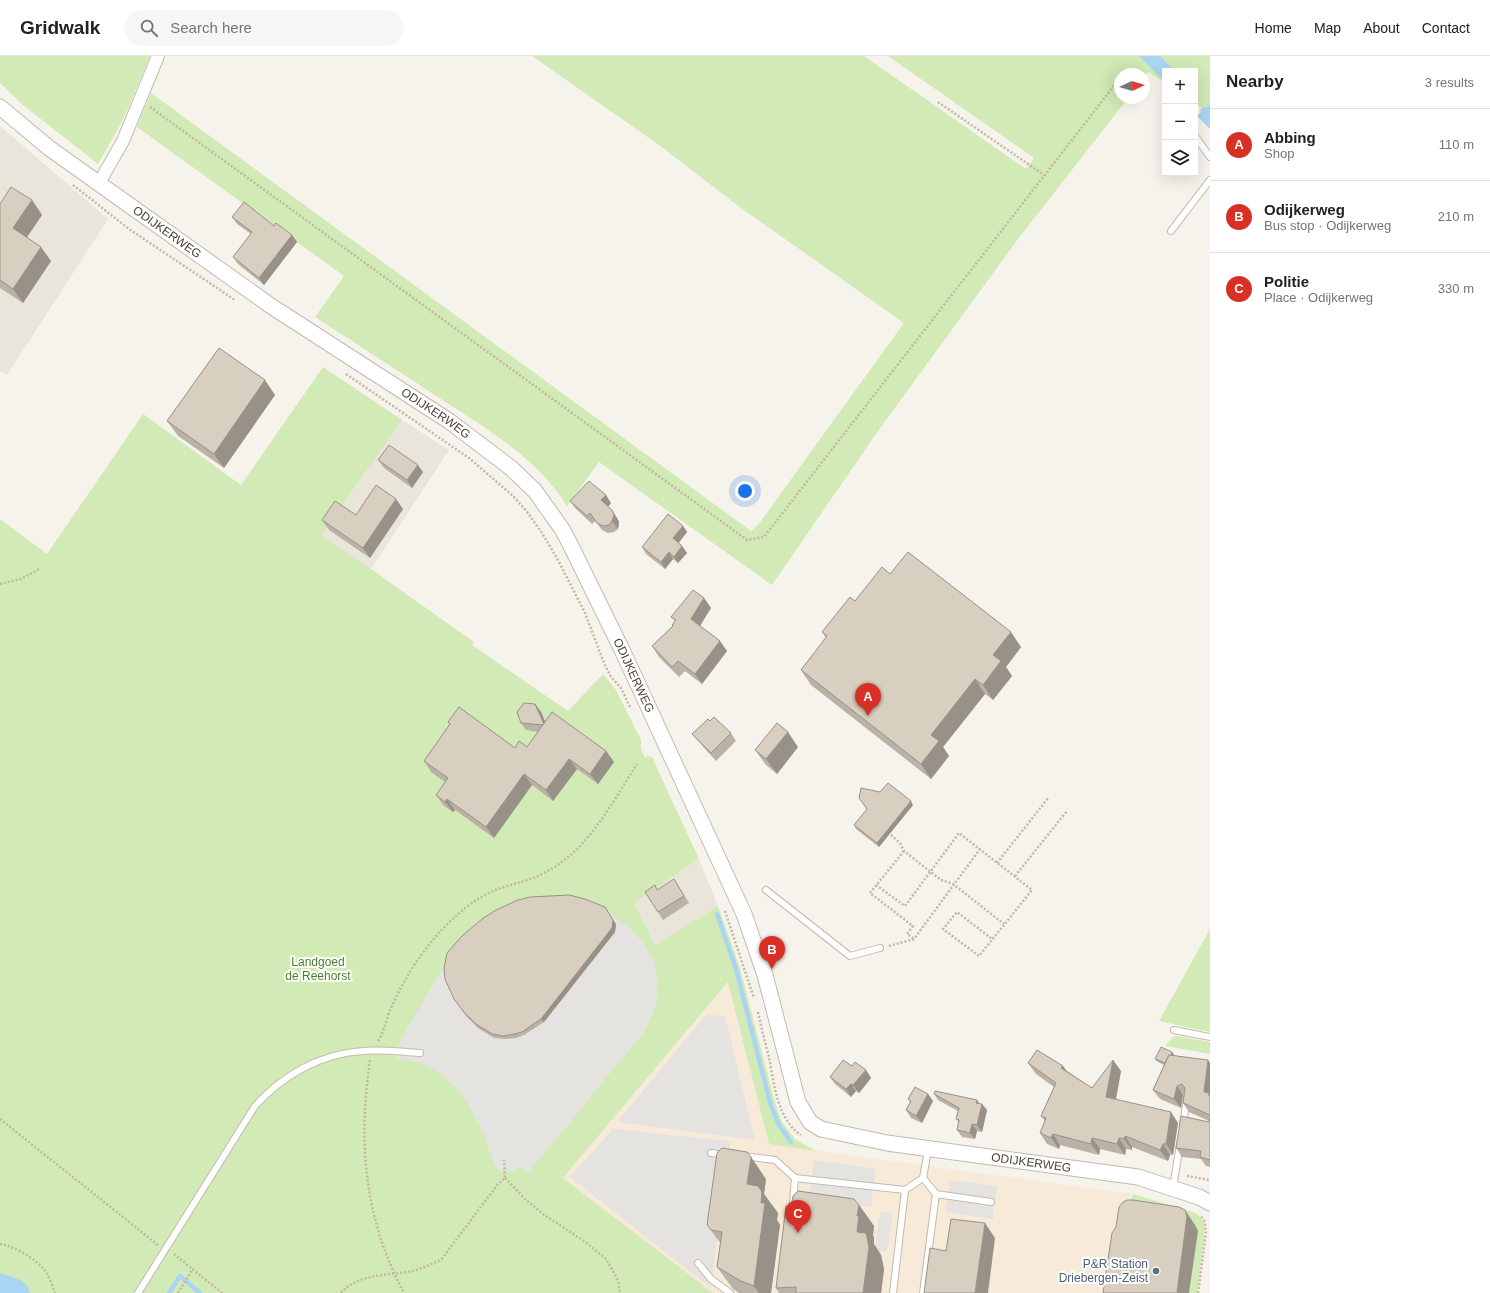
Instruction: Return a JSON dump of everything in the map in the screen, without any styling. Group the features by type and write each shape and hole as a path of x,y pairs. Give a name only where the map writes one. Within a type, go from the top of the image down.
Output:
{"street":[{"path":"100,183 123,141 158,56"},
{"name":"ODIJKERWEG","path":"0,107 49,148 271,306 450,421 511,468 535,491 562,529 569,542 744,914 765,975 798,1102 810,1122 821,1129 887,1143 1138,1177 1199,1197 1210,1203"}],"lane":[{"path":"1198,140 1210,157"},
{"path":"1170,231 1210,180"},
{"path":"766,890 850,956 880,948"},
{"path":"1174,1030 1210,1037"},
{"path":"138,1293 255,1106 264,1096 290,1075 306,1066 344,1054 372,1051 420,1053"},
{"path":"1173,1189 1187,1097"},
{"path":"712,1154 775,1160 795,1178 905,1190 923,1178 928,1148"},
{"path":"792,1204 795,1178"},
{"path":"923,1178 936,1194 991,1202"},
{"path":"893,1293 905,1190"},
{"path":"923,1293 936,1194"},
{"path":"698,1262 711,1279 730,1293"}],"path":[{"path":"140,100 747,540 764,537 1114,86"},
{"path":"938,102 1044,175"},
{"name":"ODIJKERWEG","path":"90,199 129,229 241,304"},
{"name":"ODIJKERWEG","path":"345,373 469,458 513,496 528,513 542,533 561,567 585,613 604,663 611,677 621,688 631,708"},
{"path":"0,584 21,579 41,568"},
{"path":"404,1293 385,1250 375,1220 365,1167 364,1112 372,1051 382,1036 390,1012 410,972 443,929 456,916 476,901 493,891 544,874 577,851 592,832 637,764"},
{"path":"997,863 1049,797"},
{"path":"1015,876 1066,811"},
{"path":"876,885 905,906 959,833 1032,890 979,956 943,929 957,912 992,939"},
{"path":"891,835 900,843 904,851 942,880 953,884 1004,924"},
{"path":"880,948 914,939 980,849"},
{"path":"904,851 870,893 913,926 907,934 914,939"},
{"path":"724,908 756,1004"},
{"path":"757,1011 778,1101 785,1117 795,1131 807,1139"},
{"path":"0,1120 155,1244 167,1247 222,1293"},
{"path":"504,1160 505,1178 525,1199 542,1214 587,1243 606,1259 618,1280 620,1293"},
{"path":"341,1293 348,1285 363,1280 380,1275 412,1271 441,1260 498,1184 505,1178"},
{"path":"1195,1212 1203,1219 1206,1226 1198,1293"},
{"path":"0,1244 8,1245 33,1259 46,1272 55,1293"},
{"path":"178,1293 193,1269"}],"shaded area":[{"path":"0,126 108,219 7,375 0,371"},
{"path":"402,420 449,450 371,569 321,536"},
{"path":"699,859 718,906 655,945 634,903"},
{"path":"594,906 615,917 631,929 642,942 654,961 658,980 656,1005 645,1031 528,1173 520,1165 513,1171 502,1172 495,1166 474,1114 460,1092 440,1073 421,1063 396,1058 400,1041 442,969 465,941"},
{"path":"729,982 769,1144 1133,1194 1130,1216 1110,1293 713,1293 563,1178"},
{"path":"706,1015 725,1016 755,1140 617,1122"},
{"path":"613,1129 730,1141 711,1288 570,1177"},
{"path":"814,1160 876,1169 871,1207 809,1199"},
{"path":"950,1180 997,1186 993,1219 946,1212"},
{"path":"880,1212 893,1213 887,1252 874,1251"}],"green space":[{"path":"0,56 150,56 123,120 98,164 23,105 0,83"},
{"path":"532,56 864,56 1026,169 1034,158 888,56 1210,56 1210,114 1198,105 1198,68 1162,68 1162,81 1150,73 1150,68 1114,68 1114,104 1123,104 1018,239 878,431 772,585 599,462 567,506 540,473 525,458 491,432 315,317 344,276 137,127 151,93 751,531 758,525 904,323 741,208 659,145"},
{"name":"Landgoed de Reehorst","path":"323,367 402,420 321,536 371,569 474,642 472,645 568,711 603,674 616,690 641,740 641,749 645,758 647,756 652,757 699,859 634,903 655,945 718,906 740,968 775,1102 782,1122 796,1140 816,1151 769,1144 728,982 563,1178 713,1293 0,1293 0,519 47,554 143,414 241,485"},
{"path":"1210,929 1210,1032 1159,1021"},
{"path":"1176,1036 1210,1042 1210,1054 1165,1046 1172,1038"},
{"path":"1133,1194 1196,1213 1201,1219 1205,1231 1197,1293 1189,1293 1197,1230 1189,1221 1144,1215 1110,1293"}],"water":[{"path":"1139,56 1160,56 1171,68 1162,68 1162,79"},
{"path":"1208,105 1210,107 1210,129 1198,117 1201,112 1200,110 1203,107 1205,108"},
{"path":"0,1273 14,1277 23,1282 29,1288 30,1293 0,1293"}],"building":[{"path":"11,187 32,200 13,228 41,247 13,289 0,280 0,204"},
{"path":"244,202 274,226 276,223 292,235 259,278 233,257 252,232 232,217"},
{"path":"219,348 265,380 214,454 167,421"},
{"path":"389,445 418,465 407,480 378,460"},
{"path":"589,481 606,495 601,500 612,510 614,515 609,525 603,526 597,523 590,513 587,516 570,501"},
{"path":"376,485 396,499 363,548 322,520 335,501 356,515"},
{"path":"668,514 683,526 673,538 682,546 674,557 669,552 661,562 642,547"},
{"path":"908,552 1011,632 993,655 1001,661 983,685 975,679 931,735 939,741 921,764 801,670 827,636 822,632 850,597 855,601 882,567 890,574"},
{"path":"693,590 704,598 691,619 720,641 695,674 678,661 672,667 652,646 673,626 672,625 676,620 671,617"},
{"path":"524,703 535,704 544,724 543,725 521,723 517,712"},
{"path":"459,707 515,748 519,741 527,747 552,712 606,751 590,774 569,759 546,790 524,774 486,827 447,799 445,802 436,795 448,778 424,761 450,724 448,722"},
{"path":"714,717 731,733 711,753 692,734 708,719 710,721"},
{"path":"777,723 788,732 766,759 755,750"},
{"path":"888,783 911,801 877,843 854,825 867,809 859,798 861,788 880,792"},
{"path":"674,879 684,896 658,912 645,892 655,885 657,890"},
{"path":"569,895 585,899 605,907 613,920 612,928 541,1019 522,1032 504,1036 492,1034 476,1024 454,999 445,979 444,968 447,953 462,936 482,919 496,910 518,900 530,897"},
{"path":"1161,1047 1172,1052 1171,1056 1169,1055 1165,1063 1155,1059"},
{"path":"1037,1050 1063,1066 1061,1068 1092,1088 1113,1060 1106,1097 1171,1112 1166,1144 1163,1144 1160,1150 1125,1136 1124,1139 1119,1138 1117,1144 1092,1138 1091,1144 1053,1134 1051,1138 1040,1133 1046,1118 1041,1116 1056,1083 1028,1063"},
{"path":"1169,1055 1208,1060 1204,1092 1209,1093 1210,1096 1210,1115 1183,1103 1185,1088 1182,1084 1177,1086 1174,1099 1153,1090"},
{"path":"843,1060 852,1066 855,1062 866,1070 853,1085 851,1084 846,1089 830,1077"},
{"path":"915,1087 928,1094 916,1116 906,1110 911,1101 908,1099"},
{"path":"935,1091 977,1100 976,1103 982,1104 977,1125 972,1124 970,1133 957,1130 959,1120 956,1119 959,1108 934,1094"},
{"path":"1181,1116 1209,1122 1210,1118 1210,1160 1200,1157 1201,1151 1176,1148"},
{"path":"722,1148 747,1152 751,1157 747,1184 758,1186 762,1192 761,1203 765,1203 754,1286 741,1281 717,1267 722,1232 711,1230 707,1225 717,1153"},
{"path":"798,1191 854,1199 859,1205 857,1232 866,1233 869,1247 863,1293 796,1293 796,1287 776,1288 786,1206 791,1207 793,1196"},
{"name":"P&R Station Driebergen-Zeist","path":"1127,1200 1179,1207 1185,1210 1187,1216 1177,1293 1103,1293 1112,1233 1116,1227 1119,1207"},
{"path":"951,1219 985,1223 975,1293 924,1293 930,1248 946,1251"}],"waterway":[{"path":"717,914 736,969 771,1106 779,1125 791,1142"},
{"path":"169,1293 180,1276 200,1293"}],"place":[{"name":"Abbing","path":"868,716"},
{"name":"Odijkerweg","path":"772,969"},
{"name":"Politie","path":"798,1233"},
{"name":"P&R Station Driebergen-Zeist","path":"1156,1271"}]}
